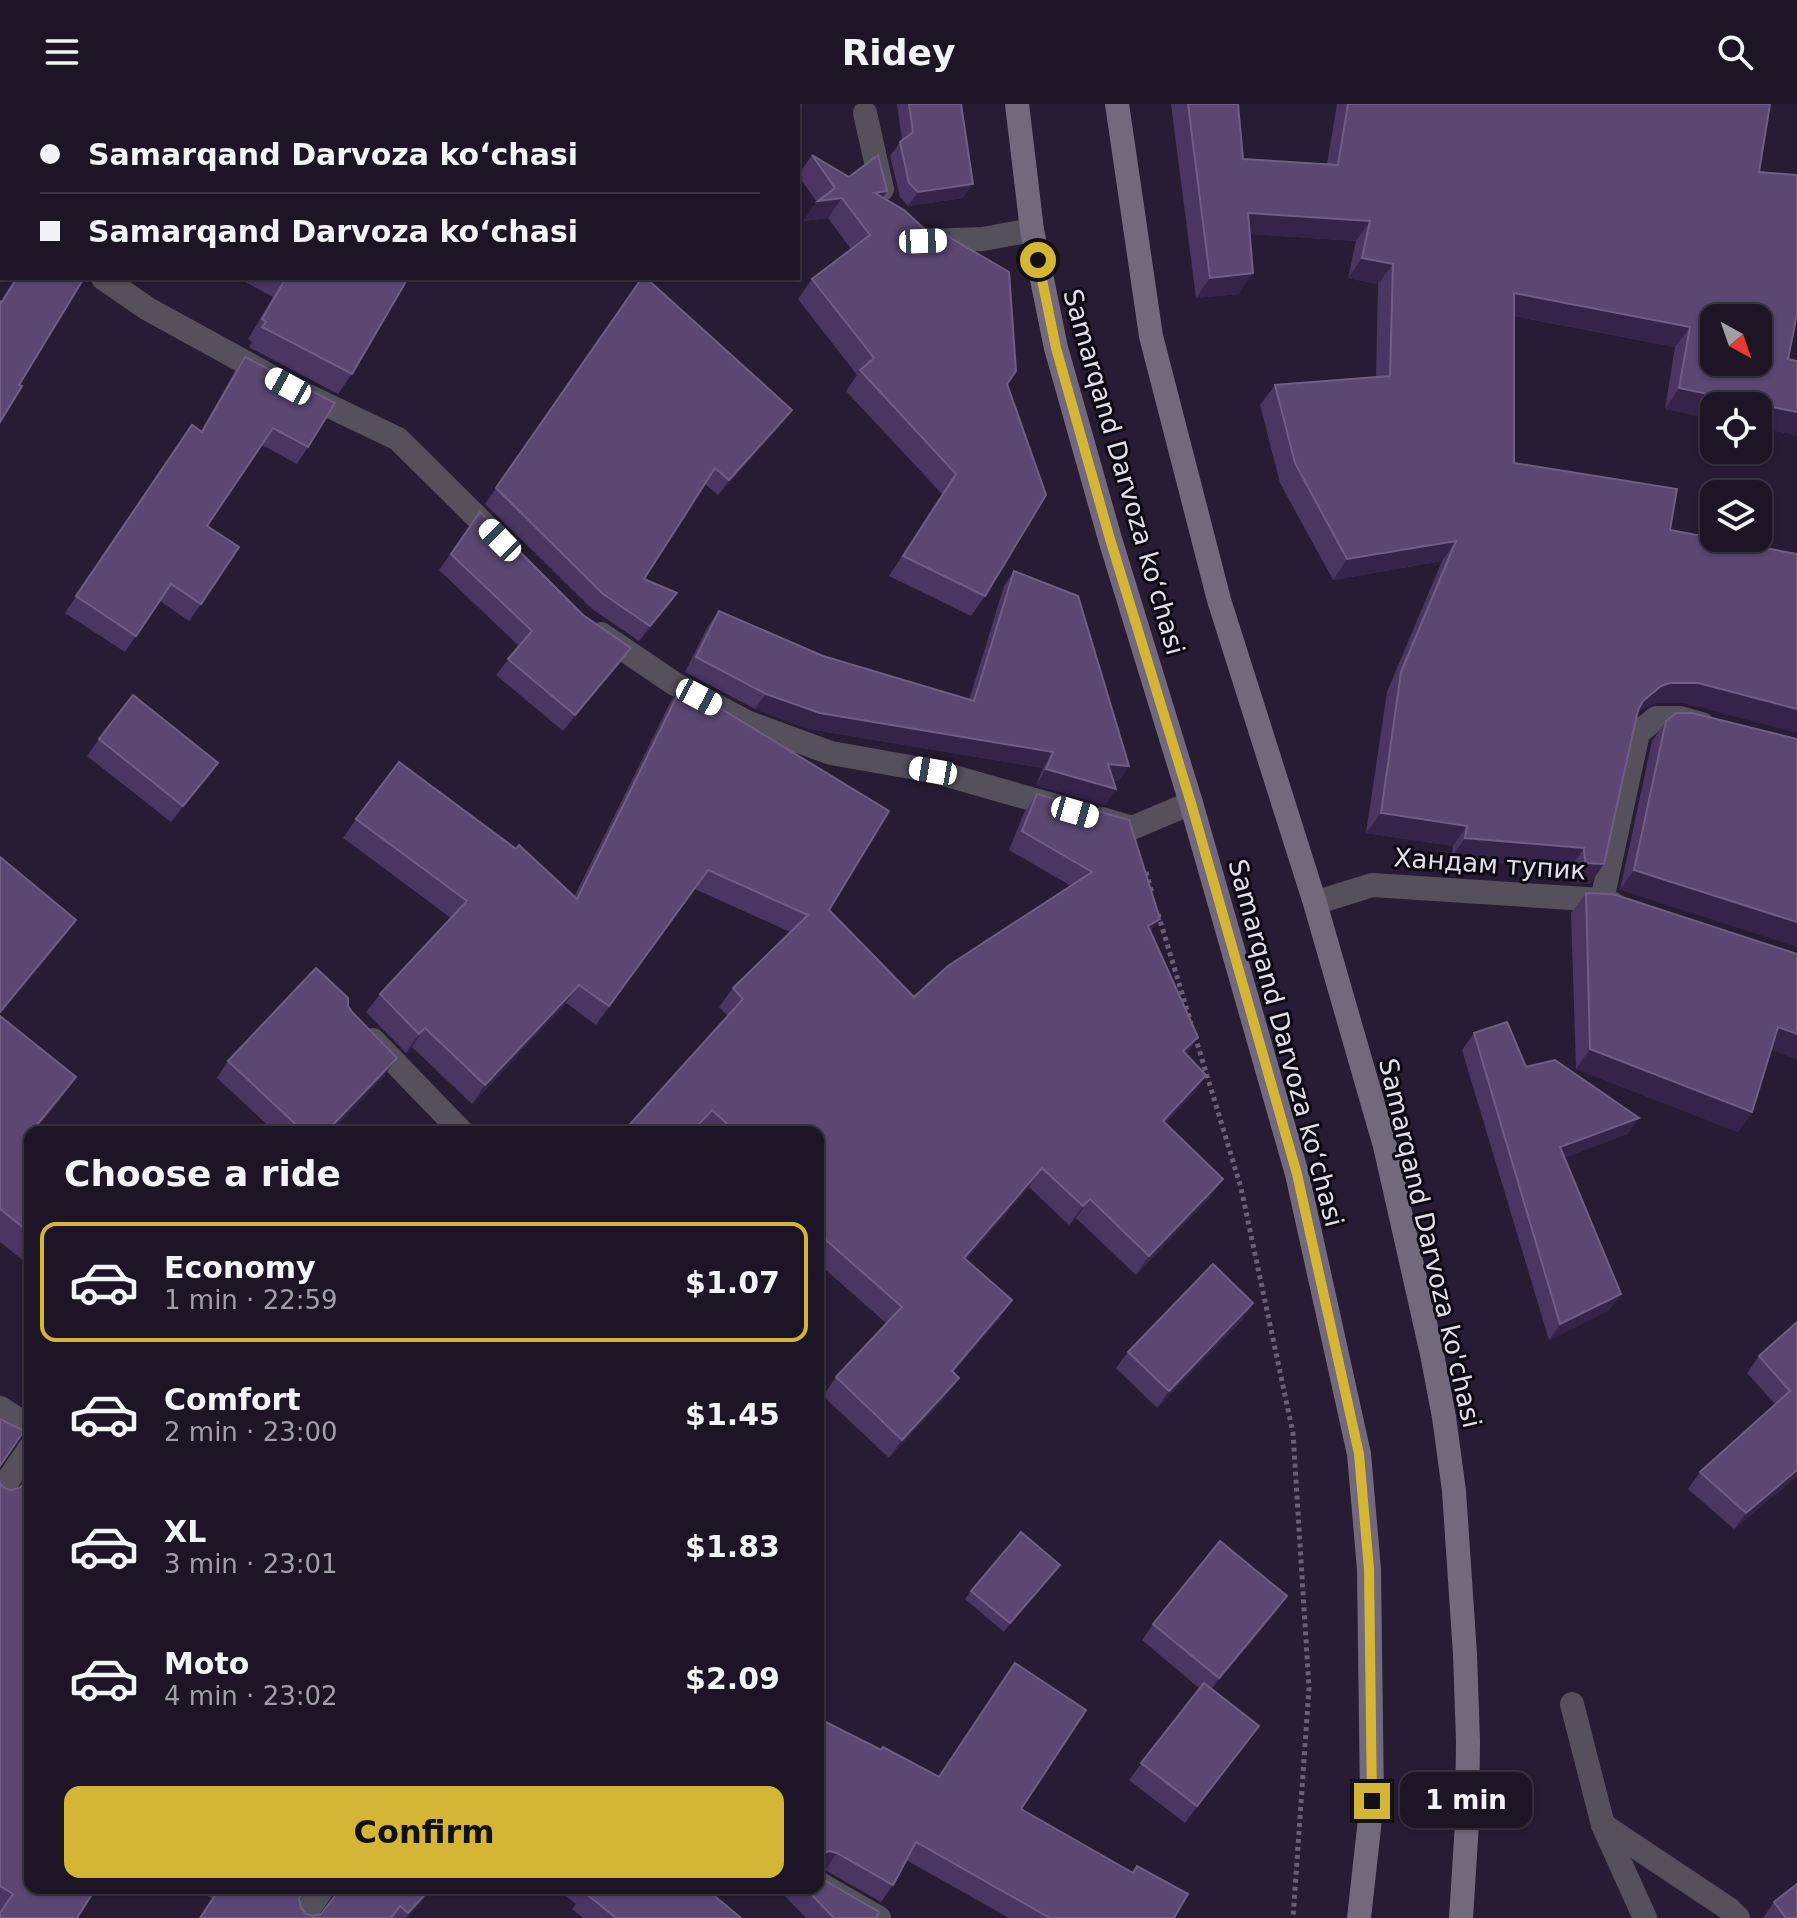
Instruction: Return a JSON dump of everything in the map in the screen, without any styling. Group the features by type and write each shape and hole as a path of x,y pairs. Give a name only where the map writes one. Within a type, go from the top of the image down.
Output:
{"main road":[{"name":"Samarqand Darvoza koʻchasi","path":"1017,104 1032,230 1056,348 1110,539 1191,803"},
{"name":"Samarqand Darvoza ko'chasi","path":"1117,104 1151,336 1219,600 1315,903 1385,1146 1444,1417 1460,1569 1468,1741 1461,1918"},
{"name":"Samarqand Darvoza ko‘chasi","path":"1191,803 1297,1174 1359,1454 1369,1569 1372,1786 1359,1918"}],"street":[{"path":"865,113 886,205 923,241 983,239 1032,230"},
{"path":"106,280 148,309 274,378 398,439 517,557"},
{"path":"582,621 675,684 749,723 831,753 933,771 1132,828 1191,803"},
{"path":"1602,900 1638,733 1656,718 1680,718 1724,730"},
{"name":"Хандам тупик","path":"1315,903 1372,885 1602,900 1632,909"},
{"path":"351,1018 456,1126"},
{"path":"0,1408 24,1423"},
{"path":"0,1492 24,1457"},
{"path":"1572,1704 1603,1825 1645,1918"},
{"path":"1603,1825 1738,1918"},
{"path":"824,1886 879,1918"},
{"path":"302,1918 319,1894"}],"path":[{"path":"1132,828 1241,1188 1293,1433 1309,1688 1293,1918"}],"building":[{"path":"909,104 961,104 973,184 918,192 909,183 900,142 913,132"},
{"path":"1188,104 1238,104 1243,159 1338,165 1348,104 1770,104 1759,172 1797,175 1797,314 1788,359 1797,361 1797,412 1772,407 1772,392 1700,392 1679,388 1690,327 1514,293 1514,463 1677,489 1670,530 1700,536 1700,552 1772,552 1772,549 1797,554 1797,709 1698,683 1661,686 1643,701 1638,710 1604,864 1585,863 1584,848 1465,838 1467,826 1381,813 1401,672 1456,541 1347,559 1295,463 1275,385 1390,376 1393,264 1362,258 1370,221 1248,213 1253,273 1210,278"},
{"path":"812,155 849,177 878,155 887,191 875,193 904,210 931,235 947,236 1009,272 1016,371 1007,384 1046,495 985,596 903,556 956,474 860,370 874,358 812,279 870,235 842,198 818,201 835,188"},
{"path":"16,280 83,280 0,422 0,301"},
{"path":"285,280 407,280 352,374 262,327 266,322 262,319"},
{"path":"641,280 648,280 792,410 729,480 715,468 644,579 677,593 650,626 603,594 496,488"},
{"path":"245,357 335,403 308,447 273,428 207,526 239,547 201,604 171,584 136,636 76,596 192,425 202,432"},
{"path":"480,512 583,615 631,648 575,715 508,659 532,631 451,554"},
{"path":"1014,571 1078,596 1129,766 1108,764 1116,789 1046,769 1053,752 820,713 766,694 696,657 719,611 823,656 974,701"},
{"path":"685,680 704,691 687,688 889,811 829,910 914,997 948,966 1092,872 1022,831 1037,794 1129,820 1160,919 1148,926 1198,1037 1183,1051 1206,1075 1163,1121 1223,1179 1149,1256 1090,1199 1083,1206 1042,1168 964,1258 1012,1300 952,1371 959,1378 902,1440 836,1377 902,1307 824,1238 824,1126 729,1126 712,1110 697,1126 628,1126 743,999 733,988 808,915 708,870 609,1006 579,985 485,1085 425,1028 419,1034 380,994 467,901 356,819 399,762 516,849 519,845 577,899"},
{"path":"133,695 218,763 183,806 99,739"},
{"path":"1676,713 1692,713 1797,739 1797,922 1634,870 1666,721"},
{"path":"0,857 76,920 0,1012"},
{"path":"1586,893 1613,894 1797,954 1797,1034 1778,1027 1752,1112 1590,1049"},
{"path":"316,968 348,998 352,1012 397,1058 332,1126 298,1126 228,1061"},
{"path":"0,1016 76,1077 36,1126 24,1126 24,1228 0,1209"},
{"path":"1507,1022 1526,1067 1555,1060 1639,1118 1560,1147 1621,1294 1560,1324 1474,1033"},
{"path":"1213,1264 1253,1303 1169,1391 1128,1352"},
{"path":"1797,1322 1797,1470 1746,1513 1700,1472 1790,1391 1759,1356"},
{"path":"0,1419 24,1431 0,1466"},
{"path":"0,1483 11,1490 24,1484 24,1894 92,1894 77,1918 0,1918 13,1894 0,1886"},
{"path":"1021,1532 1060,1565 1010,1623 971,1591"},
{"path":"1220,1541 1287,1596 1219,1678 1153,1624"},
{"path":"1015,1663 1086,1710 1021,1809 1133,1873 1137,1866 1188,1894 1174,1918 1050,1918 916,1842 893,1885 837,1853 824,1853 826,1722 881,1750 883,1747 939,1777"},
{"path":"1204,1683 1259,1726 1197,1806 1141,1763"},
{"path":"824,1880 879,1912 876,1918 834,1918 811,1894 824,1894"},
{"path":"1797,1884 1797,1918 1786,1918 1774,1902"},
{"path":"216,1894 302,1894 299,1899 301,1908 313,1916 321,1914 336,1894 425,1894 408,1913 400,1906 391,1918 200,1918"},
{"path":"586,1894 712,1894 741,1918 616,1918"}],"route":[{"path":"1038,260 1056,348 1110,539 1191,803 1297,1174 1359,1454 1369,1569 1372,1801"}]}
